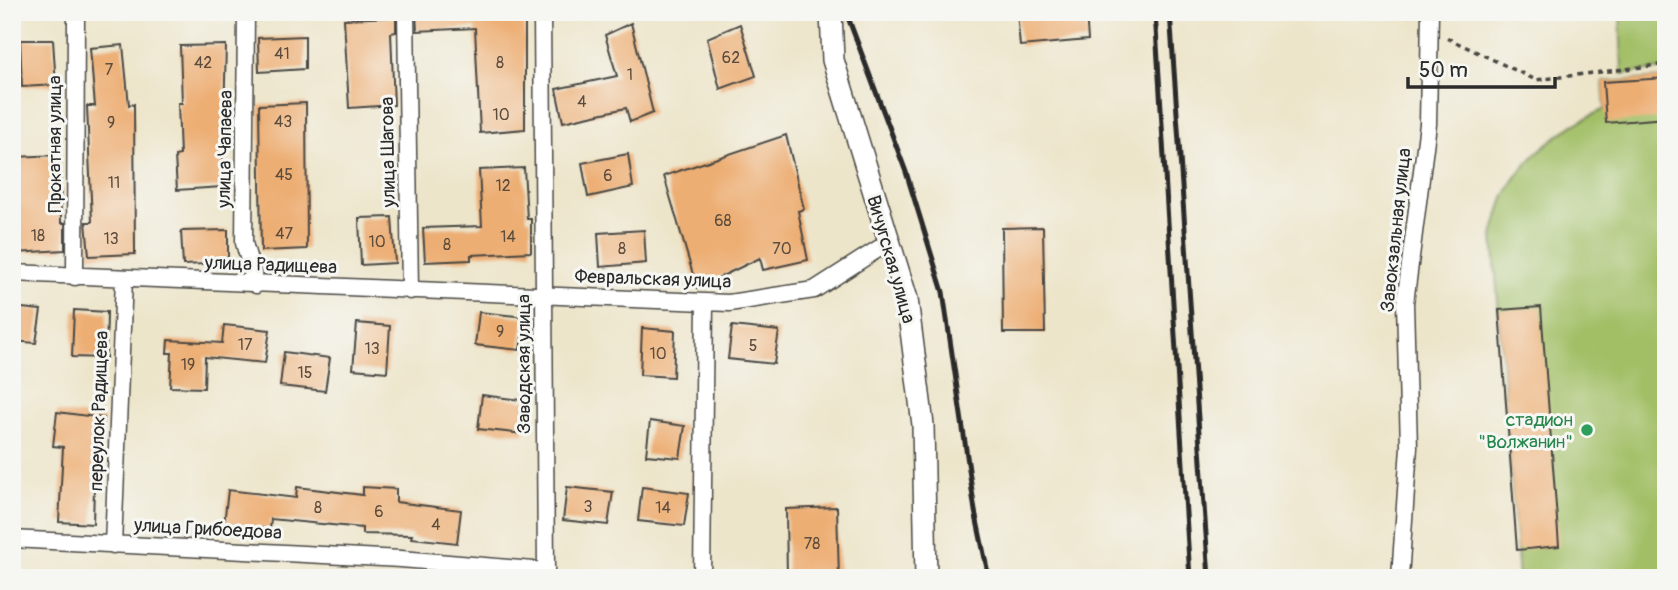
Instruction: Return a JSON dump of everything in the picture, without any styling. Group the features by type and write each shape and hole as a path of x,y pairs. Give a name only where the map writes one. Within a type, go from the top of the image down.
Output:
{"main road":[{"name":"Вичугская улица","path":"826,18 833,60 907,299 917,360 923,425 926,578"}],"street":[{"name":"Прокатная улица","path":"75,276 76,12"},
{"name":"улица Чапаева","path":"246,12 244,243 256,285"},
{"name":"улица Шагова","path":"406,12 410,291"},
{"name":"Заводская улица","path":"401,559 545,574 535,296 541,12"},
{"name":"Завокзальная улица","path":"1400,578 1409,447 1405,303 1428,124 1429,21"},
{"name":"Февральская улица","path":"535,296 729,303 814,290 889,242"},
{"name":"улица Радищева","path":"12,273 535,296"},
{"name":"переулок Радищева","path":"113,545 124,279"},
{"path":"702,578 705,302"},
{"name":"улица Грибоедова","path":"12,539 401,559"}],"path":[{"path":"1429,21 1536,79 1666,64"}],"green space":[{"path":"1620,12 1666,12 1666,69 1622,74"},
{"name":"стадион \"Волжанин\"","path":"1666,78 1666,578 1519,578 1493,236 1500,209 1514,180 1536,154 1562,133 1605,109 1603,82"}],"building":[{"path":"416,12 525,12 525,129 480,133 475,28 417,31"},
{"path":"1017,12 1086,12 1088,40 1020,46"},
{"path":"396,17 396,32 391,33 394,105 349,108 344,19"},
{"path":"631,23 653,113 630,122 626,108 563,122 556,89 617,76 605,35"},
{"path":"740,24 756,76 720,89 707,38"},
{"path":"305,36 305,69 259,72 258,38"},
{"path":"20,40 53,40 56,85 22,87"},
{"path":"123,45 129,105 134,104 135,254 89,256 86,222 92,222 87,106 95,106 90,48"},
{"path":"226,45 222,187 177,190 175,156 180,155 178,103 182,103 180,46"},
{"path":"1666,78 1666,118 1606,123 1603,82"},
{"path":"306,103 307,249 261,251 259,105"},
{"path":"786,135 804,209 798,211 808,260 763,270 760,258 697,288 664,176"},
{"path":"628,154 633,187 588,197 582,163"},
{"path":"60,155 61,223 65,223 65,250 15,253 14,157"},
{"path":"524,168 527,219 531,219 531,252 471,255 471,260 425,262 423,228 482,226 479,170"},
{"path":"392,217 395,263 361,265 359,218"},
{"path":"1043,227 1045,333 1003,333 1002,228"},
{"path":"228,230 228,263 183,265 181,231"},
{"path":"644,230 646,263 600,267 598,233"},
{"path":"12,307 41,310 36,343 12,341"},
{"path":"1541,307 1559,546 1517,550 1499,310"},
{"path":"74,310 107,312 106,358 72,357"},
{"path":"479,312 525,317 520,350 475,345"},
{"path":"357,323 390,326 387,372 353,369"},
{"path":"224,325 270,330 265,363 205,357 204,388 170,387 172,353 167,353 168,340 222,343"},
{"path":"732,326 779,331 774,364 728,359"},
{"path":"642,328 675,331 673,377 640,375"},
{"path":"284,352 330,358 325,391 280,386"},
{"path":"482,395 528,401 524,434 478,429"},
{"path":"57,412 104,418 99,451 95,450 93,524 59,522 63,447 53,446"},
{"path":"650,421 685,426 680,458 646,455"},
{"path":"297,487 363,495 363,487 396,489 396,502 461,510 457,543 411,538 412,535 362,534 362,528 271,519 270,529 224,524 228,490 296,498"},
{"path":"567,487 613,492 608,525 563,520"},
{"path":"642,487 689,493 684,526 638,521"},
{"path":"837,507 839,578 787,578 786,509"}],"railway":[{"path":"846,12 906,172 943,292 975,511 989,578"},
{"path":"1155,12 1190,578"},
{"path":"1170,12 1209,578"}],"place":[{"name":"стадион \"Волжанин\"","path":"1587,430"}]}
